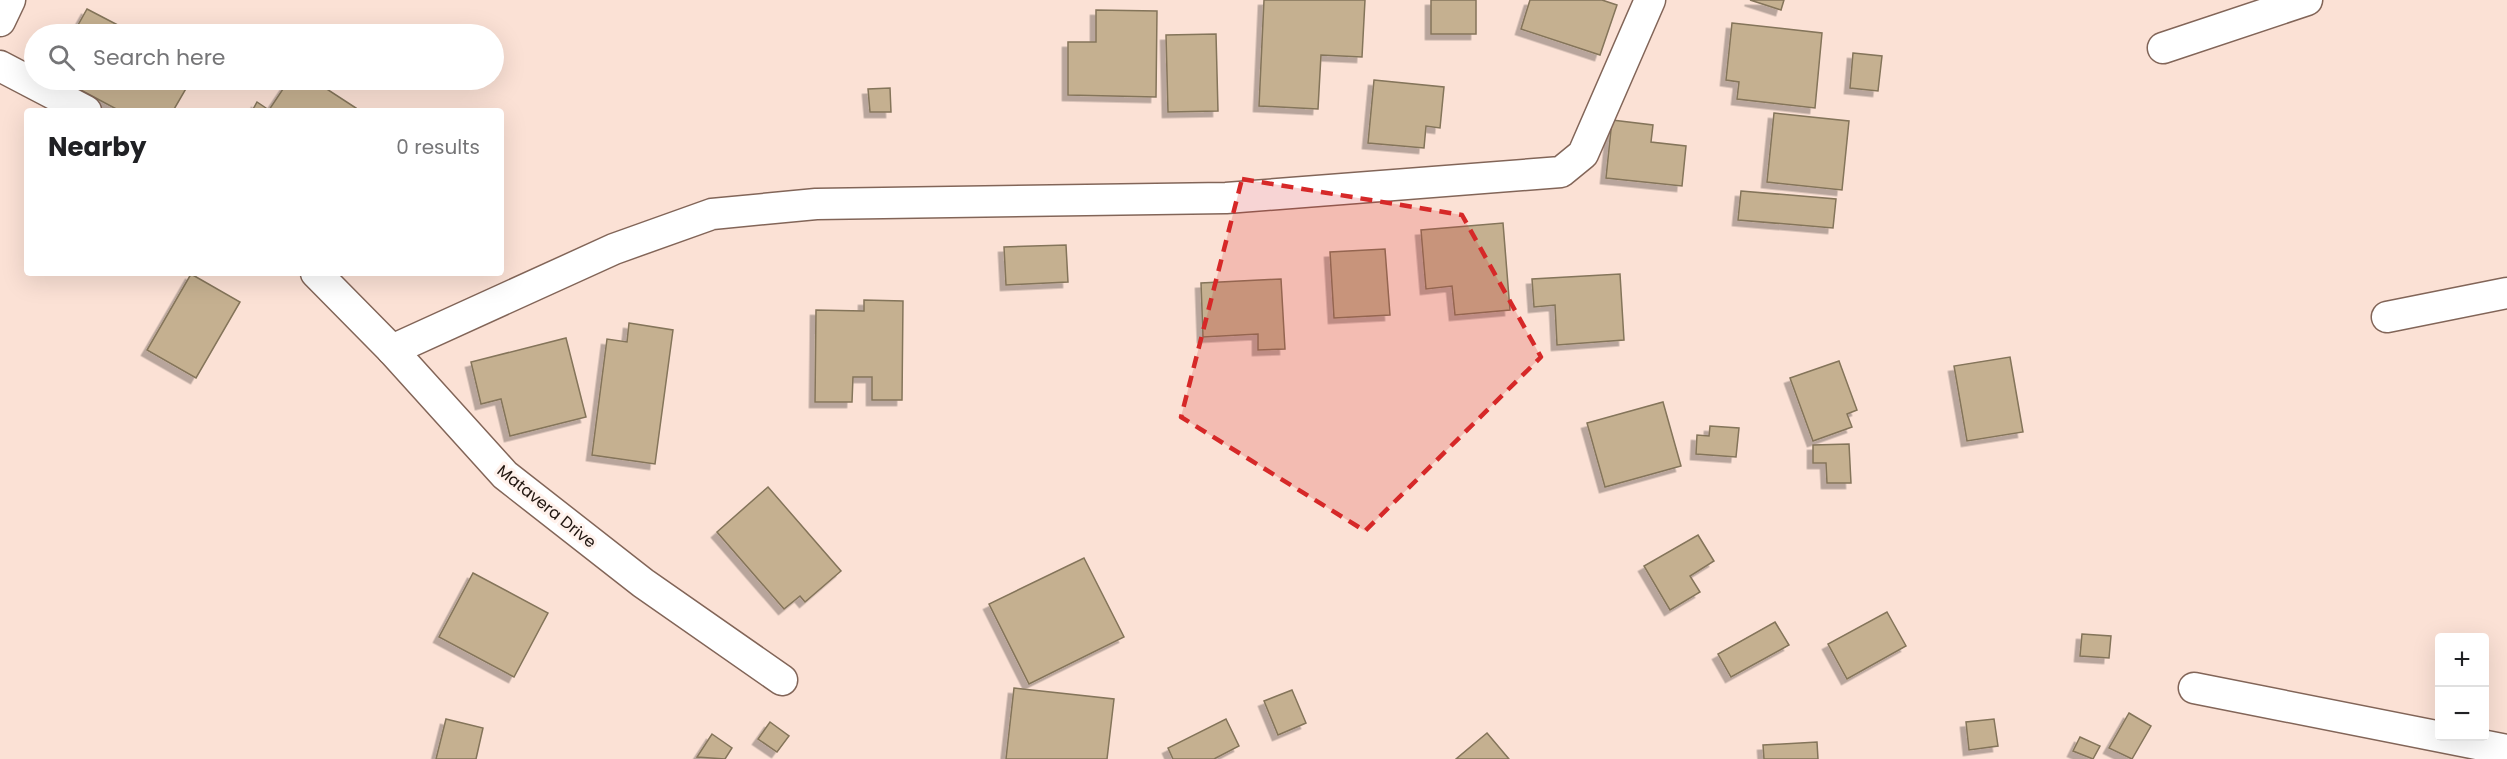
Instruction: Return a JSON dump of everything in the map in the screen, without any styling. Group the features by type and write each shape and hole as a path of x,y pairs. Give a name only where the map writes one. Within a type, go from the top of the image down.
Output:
{"street":[{"path":"0,21 10,0"},
{"path":"392,350 614,249 712,214 816,204 1226,198 1561,172 1583,154 1650,0"},
{"path":"2163,48 2307,0"},
{"path":"0,66 24,79"},
{"path":"46,90 80,108"},
{"name":"Matavera Drive","path":"319,276 392,350 506,475 643,584 782,680"},
{"path":"2387,317 2507,294"},
{"path":"2194,688 2507,750"}],"highlighted area":[{"path":"1242,179 1462,215 1541,357 1365,531 1181,417"}],"building":[{"path":"1264,0 1365,0 1362,57 1321,55 1318,109 1259,106"},
{"path":"1431,0 1476,0 1476,34 1431,34"},
{"path":"1530,0 1602,0 1617,5 1600,55 1521,29"},
{"path":"1750,0 1784,0 1781,10"},
{"path":"87,9 116,24 79,24"},
{"path":"1096,10 1157,11 1156,97 1068,95 1068,42 1096,42"},
{"path":"1732,23 1822,33 1815,108 1737,99 1739,82 1726,80"},
{"path":"1216,34 1218,111 1168,112 1166,35"},
{"path":"1853,53 1882,56 1878,91 1850,88"},
{"path":"1374,80 1444,87 1440,128 1426,126 1424,148 1368,143"},
{"path":"890,88 891,112 870,112 868,89"},
{"path":"81,90 185,90 175,108 114,108"},
{"path":"282,90 328,90 356,108 270,108"},
{"path":"257,102 266,108 254,108"},
{"path":"1774,113 1849,121 1842,190 1767,182"},
{"path":"1612,120 1653,125 1651,142 1686,146 1682,186 1606,178"},
{"path":"1741,191 1836,199 1833,228 1738,220"},
{"path":"1503,223 1510,310 1455,315 1452,286 1426,289 1421,230"},
{"path":"1066,245 1068,282 1006,285 1004,247"},
{"path":"1385,249 1390,315 1334,318 1330,252"},
{"path":"1620,274 1624,340 1557,345 1555,305 1534,307 1532,279"},
{"path":"190,276 194,276 240,302 196,378 147,350"},
{"path":"1281,279 1285,349 1258,350 1258,334 1203,337 1201,283"},
{"path":"864,300 903,301 902,400 872,400 872,377 853,377 852,402 815,402 816,310 864,311"},
{"path":"629,323 673,330 655,464 592,455 607,339 627,342"},
{"path":"566,338 586,417 510,436 501,399 481,404 471,362"},
{"path":"2010,357 2023,432 1967,441 1954,366"},
{"path":"1839,361 1857,410 1847,414 1852,427 1813,441 1790,378"},
{"path":"1663,402 1681,466 1605,487 1587,423"},
{"path":"1710,426 1739,428 1736,457 1696,454 1697,435 1709,436"},
{"path":"1849,444 1851,483 1827,483 1826,463 1813,463 1813,445"},
{"path":"768,487 841,571 805,602 800,596 784,609 717,532"},
{"path":"1698,535 1714,561 1690,576 1700,592 1670,610 1644,566"},
{"path":"1084,558 1124,637 1029,684 989,604"},
{"path":"473,573 548,613 514,677 439,637"},
{"path":"1887,612 1906,646 1847,679 1828,644"},
{"path":"1775,622 1789,645 1731,677 1718,654"},
{"path":"2082,634 2111,636 2109,658 2080,656"},
{"path":"1014,688 1114,699 1107,759 1006,759"},
{"path":"1292,690 1306,723 1278,735 1264,701"},
{"path":"2129,713 2151,726 2132,759 2109,748"},
{"path":"446,719 483,728 476,759 436,759"},
{"path":"1226,719 1239,746 1214,759 1173,759 1168,748"},
{"path":"1994,719 1998,746 1969,750 1966,722"},
{"path":"770,722 789,736 777,752 758,739"},
{"path":"1487,733 1509,759 1456,759"},
{"path":"712,734 732,748 725,759 697,757"},
{"path":"2080,737 2100,746 2093,759 2073,751"},
{"path":"1817,742 1818,759 1764,759 1763,745"}]}
